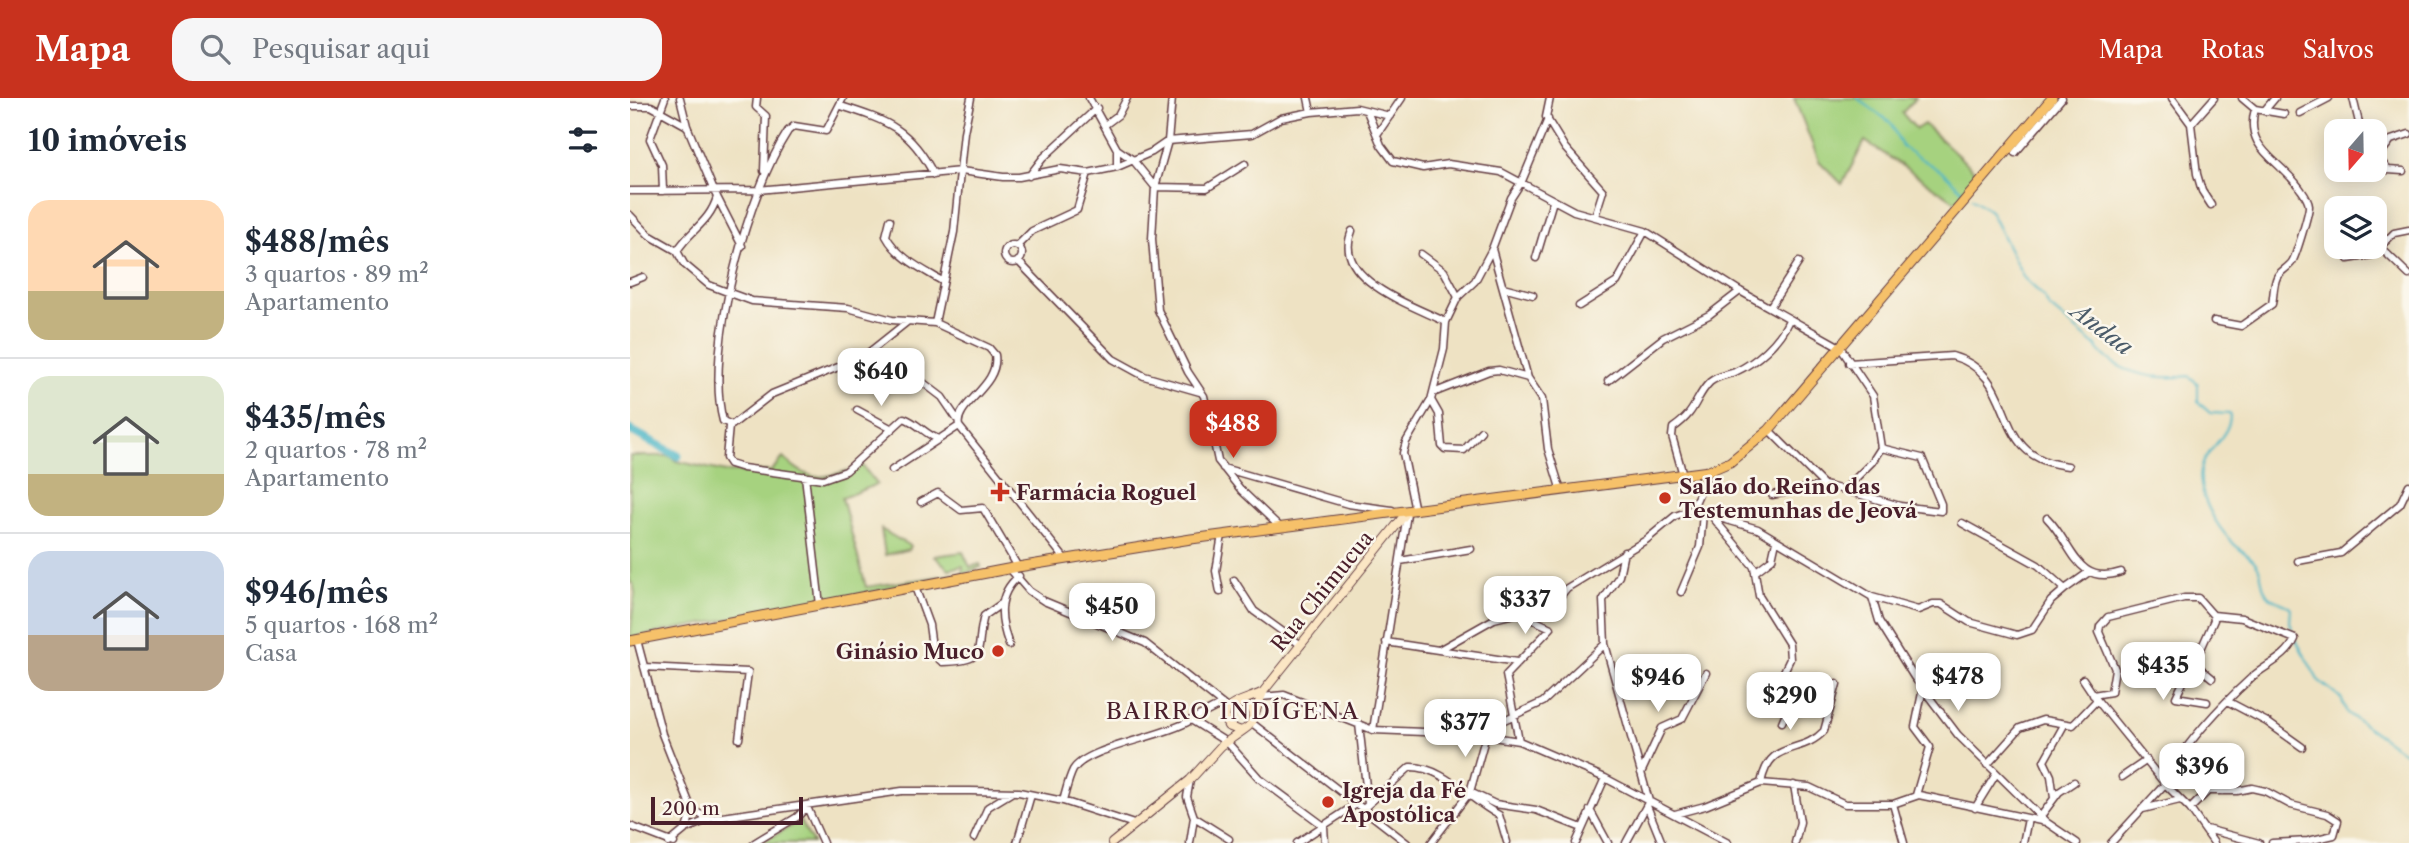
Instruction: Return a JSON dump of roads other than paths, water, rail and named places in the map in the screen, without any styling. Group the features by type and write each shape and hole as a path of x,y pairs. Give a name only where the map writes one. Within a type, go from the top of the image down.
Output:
{"main road":[{"path":"633,641 915,587 1016,571 1065,559 1709,471 1737,457 1769,430 2052,98"}],"street":[{"path":"663,191 662,165 650,139 665,98"},
{"path":"680,98 687,126 742,246"},
{"path":"757,98 756,107 766,116 764,174"},
{"path":"729,426 723,421 718,401 718,374 730,293 758,190 779,144 794,126 826,131 843,98"},
{"path":"934,323 954,232 970,98"},
{"path":"1089,98 1106,124 1117,149 1118,167"},
{"path":"1106,124 1118,115 1127,98"},
{"path":"1172,98 1168,141 1155,187 1152,239 1158,310 1200,392 1222,468 1281,528"},
{"path":"1308,98 1311,113"},
{"path":"1378,133 1402,98"},
{"path":"1550,98 1545,110 1548,119 1565,148 1601,186 1604,197 1595,216"},
{"path":"2015,153 2062,98"},
{"path":"2172,98 2191,124 2197,174 2202,191 2211,205"},
{"path":"2191,124 2214,98"},
{"path":"2242,98 2255,109 2284,114"},
{"path":"2263,111 2275,98"},
{"path":"2300,113 2329,98"},
{"path":"2353,98 2358,119"},
{"path":"630,106 651,106 687,126"},
{"path":"841,106 905,132 924,155 934,175"},
{"path":"1029,176 1097,108"},
{"path":"630,193 644,195 654,190 716,194 961,171 1003,177 1029,176 1060,169 1088,173 1118,167 1152,152 1168,141 1252,134 1281,118 1357,108 1390,116"},
{"path":"2214,321 2241,326 2272,304 2277,276 2293,260 2298,238 2308,217 2308,201 2304,194 2283,167 2254,139 2251,126 2255,109"},
{"path":"1367,111 1381,145 1393,161 1423,169 1448,164 1488,169 1522,181 1553,201 1645,231 1740,292 1840,347 1873,396 1881,448 1844,490"},
{"path":"1373,730 1400,561 1411,511 1403,453 1406,442 1432,396 1444,349 1446,322 1458,298 1475,281 1492,249 1511,198 1522,181 1548,119"},
{"path":"2387,144 2409,134"},
{"path":"1117,149 1133,160 1155,187 1207,188 1245,164"},
{"path":"1052,152 1060,169"},
{"path":"1152,152 1163,160"},
{"path":"2387,169 2403,172"},
{"path":"1017,246 1022,253 1018,261 1010,263 1004,256 1008,246 1017,246 1032,232 1077,210 1088,173"},
{"path":"714,209 716,194"},
{"path":"1536,258 1553,201"},
{"path":"677,251 689,232 701,226 714,209 721,205"},
{"path":"630,215 649,235 677,251 684,264 709,285 752,301 848,308 907,322 934,323 981,343 995,355 996,363 986,384 958,423 892,470"},
{"path":"890,220 886,236 890,243 917,266 942,281"},
{"path":"1352,230 1346,249 1350,261 1365,279 1446,322"},
{"path":"2387,240 2394,233 2409,230"},
{"path":"1579,306 1617,282 1645,231"},
{"path":"1492,249 1528,378 1542,398 1548,449 1561,491"},
{"path":"1421,254 1444,271 1458,298"},
{"path":"2387,254 2409,275"},
{"path":"1018,261 1114,359 1144,376 1200,392"},
{"path":"1770,307 1799,262"},
{"path":"630,282 643,277"},
{"path":"1503,287 1533,295"},
{"path":"1608,381 1663,338 1709,314 1740,292"},
{"path":"1683,475 1672,436 1673,428 1690,416 1711,381 1737,371 1761,355 1784,332 1789,320"},
{"path":"907,322 863,357 772,394 729,426 726,458 730,464 743,468 822,479 846,471 904,418 920,424 939,439"},
{"path":"1849,363 1952,356 1967,360 1981,370 1999,393 2012,433 2022,447 2039,461 2068,466"},
{"path":"904,368 942,397 958,423 1065,559"},
{"path":"1432,396 1489,371 1499,370 1528,378"},
{"path":"1176,385 1188,372"},
{"path":"1432,396 1439,414 1442,446 1445,449 1464,450 1481,432"},
{"path":"857,410 892,429"},
{"path":"1769,430 1824,485"},
{"path":"1772,495 1824,485 1900,506 1941,511 1941,504 1922,458 1881,448"},
{"path":"1222,468 1348,504 1411,511"},
{"path":"1692,510 1709,471"},
{"path":"805,476 820,605"},
{"path":"2298,561 2340,553 2394,510 2402,501 2409,485"},
{"path":"921,502 938,493 961,510 983,508 1029,591 1044,601 1145,643 1224,706 1224,742"},
{"path":"1440,650 1494,619 1554,604 1567,589 1646,540 1675,516 1692,510 1746,524 1872,597 1914,610 1941,604 1969,622 2017,635 2032,630 2051,601 2089,572"},
{"name":"Rua Chimucua","path":"1250,723 1262,694 1411,511"},
{"path":"1707,513 1755,572 1759,596 1779,624 1790,649 1790,659 1778,680 1778,687 1789,693 1792,699 1782,722"},
{"path":"1681,592 1700,547 1707,513"},
{"path":"2047,517 2064,536 2079,564 2089,572 2106,577 2121,572"},
{"path":"1962,523 2038,565 2065,589"},
{"path":"1220,592 1216,571 1222,536"},
{"path":"1755,572 1772,559 1776,541"},
{"path":"1400,561 1471,549"},
{"path":"1624,552 1619,576 1603,600 1605,644 1648,803 1662,843"},
{"path":"915,587 929,625 933,654 943,662 969,660 981,646 984,616 1000,604 1016,571"},
{"path":"1234,580 1254,611 1301,645"},
{"path":"1872,597 1879,621 1958,735 2046,822 2077,843"},
{"path":"1987,765 2020,728 2043,720 2073,725 2095,698 2111,692 2115,672 2099,632 2103,620 2183,598 2202,599 2204,608 2213,615 2242,618 2295,639 2277,661 2256,673 2197,732 2175,762 2164,783 2111,843"},
{"path":"1000,604 1002,626 1009,645"},
{"path":"1519,741 1516,713 1506,675 1517,662 1525,658 1550,628 1520,613"},
{"path":"2212,678 2189,659 2201,649 2214,620 2213,615"},
{"path":"633,641 644,667 662,734 692,810 686,828"},
{"path":"1386,642 1517,662"},
{"path":"1474,734 1551,697 1605,644"},
{"path":"2192,664 2176,697 2207,702"},
{"path":"644,667 748,672 739,739"},
{"path":"1641,774 1662,728 1682,719 1706,673"},
{"path":"2083,679 2095,698 2164,783 2206,829 2214,843"},
{"path":"1761,783 1768,761 1779,752 1824,731 1837,684"},
{"path":"1916,795 1930,747 1915,727 1923,688"},
{"path":"1262,694 1284,695 1373,730 1474,734 1519,741 1605,778 1728,843"},
{"name":"Rua Chimucua","path":"1224,706 1262,694"},
{"path":"2227,701 2267,722 2302,747"},
{"path":"1239,702 1248,705 1250,723 1407,843"},
{"path":"1063,801 1073,769 1080,762 1113,747 1177,729 1224,706"},
{"path":"1191,720 1224,742 1259,778 1324,826"},
{"path":"1225,722 1236,730 1250,723"},
{"path":"1112,843 1190,780 1224,742 1250,723"},
{"path":"1359,724 1368,804"},
{"path":"2054,798 2051,776 2044,761 2064,725"},
{"path":"1430,843 1468,793 1486,735"},
{"path":"2122,777 2147,760"},
{"path":"2175,762 2200,774 2222,791"},
{"path":"1297,843 1368,804 1410,767 1433,770 1501,817 1507,842"},
{"path":"1975,808 1996,774"},
{"path":"1576,843 1605,778"},
{"path":"1190,780 1187,797 1194,817 1190,843"},
{"path":"2041,816 2054,798 2074,782"},
{"path":"1675,814 1705,806 1761,783 1809,787 1845,804 1893,804 1916,795 2046,822"},
{"path":"1794,785 1800,822 1796,843"},
{"path":"2190,809 2208,791 2252,788 2266,790 2291,805 2327,814 2337,821 2334,835 2308,841 2272,843"},
{"path":"630,826 671,842 686,828 709,819 807,807 902,791 1013,792 1063,801 1134,824"},
{"path":"974,838 988,807 1013,792"},
{"path":"1468,793 1495,804 1536,810 1583,828"},
{"path":"1017,843 1031,795"},
{"path":"2143,809 2158,808 2180,800"},
{"path":"1626,843 1648,803"},
{"path":"1893,804 1904,843"},
{"path":"754,843 807,807"},
{"path":"807,807 823,843"},
{"path":"692,810 709,819"},
{"path":"1590,810 1608,843"},
{"path":"1194,817 1229,839"},
{"path":"2023,843 2028,819"},
{"path":"1324,826 1325,843"},
{"path":"2206,829 2259,843"}],"waterway":[{"name":"Andaa","path":"1857,98 1891,123 1902,147 1944,173 1963,191"},
{"name":"Andaa","path":"1972,198 1990,211 2024,278 2043,296 2049,307 2096,346 2104,356 2138,373 2164,377 2189,376 2198,384 2198,402 2210,413 2230,414 2226,429 2203,462 2202,489 2220,528 2257,565 2267,595 2291,608 2290,622 2294,635"},
{"path":"630,430 678,456"},
{"name":"Andaa","path":"2296,640 2318,680 2341,698 2347,713 2409,756"}],"place":[{"name":"Farmácia Roguel","path":"1000,492"},
{"name":"Salão do Reino das Testemunhas de Jeová","path":"1665,498"},
{"name":"Ginásio Muco","path":"998,651"},
{"name":"Igreja da Fé Apostólica","path":"1328,802"}],"district":[{"name":"BAIRRO INDÍGENA","path":"1233,711"}]}
